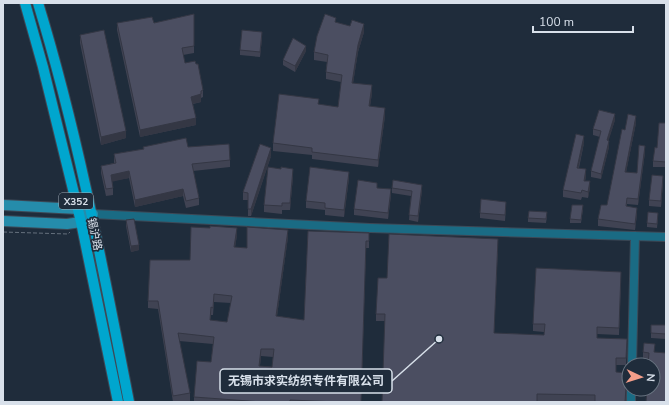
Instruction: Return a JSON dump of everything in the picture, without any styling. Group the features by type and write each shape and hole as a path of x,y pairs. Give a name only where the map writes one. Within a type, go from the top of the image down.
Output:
{"main road":[{"name":"锡沪路","path":"25,3 43,67 78,209 118,402"},
{"name":"锡沪路","path":"38,3 54,57 93,214 130,402"},
{"path":"3,205 78,209 93,214"},
{"path":"3,221 67,224 81,222 93,214"}],"street":[{"path":"93,214 370,228 666,238"},
{"path":"632,357 635,236"}],"path":[{"path":"3,232 68,234 81,222"}],"building":[{"path":"194,14 194,46 182,48 185,63 195,61 196,64 198,64 203,90 201,91 201,94 191,97 196,118 140,130 117,23 152,17 154,23"},
{"path":"325,14 336,18 335,22 350,26 352,20 364,24 358,45 352,83 372,85 369,106 385,108 378,160 312,152 312,148 273,143 279,94 319,99 318,104 338,107 342,75 326,72 328,55 314,52 317,36"},
{"path":"104,30 126,131 101,137 80,35"},
{"path":"242,30 262,32 260,52 240,50"},
{"path":"293,38 306,46 295,66 283,60"},
{"path":"599,110 615,114 607,140 609,141 601,174 591,171 601,131 593,129"},
{"path":"628,114 636,116 625,172 637,173 639,145 645,146 638,199 627,198 626,206 637,208 635,224 598,219 601,205 607,205 622,129 625,130"},
{"path":"659,123 666,123 666,162 653,161 655,147 657,148"},
{"path":"576,134 584,136 577,168 586,169 584,181 590,181 588,192 582,190 581,193 563,190"},
{"path":"186,138 188,147 229,144 230,160 192,164 199,198 186,201 183,189 135,200 129,171 111,175 113,188 106,189 101,166 116,163 114,154 144,149 143,147"},
{"path":"260,144 271,148 251,209 248,209 248,193 243,192"},
{"path":"268,167 293,169 290,203 282,203 282,206 264,205"},
{"path":"310,167 349,172 344,210 325,208 325,203 306,201"},
{"path":"652,175 663,176 661,201 649,200"},
{"path":"358,180 377,183 377,188 391,189 388,213 354,209"},
{"path":"393,180 422,185 418,216 409,215 412,191 392,188"},
{"path":"481,199 506,202 505,215 480,213"},
{"path":"572,205 583,205 581,220 570,219"},
{"path":"529,211 547,212 546,219 528,218"},
{"path":"648,212 658,213 657,224 647,223"},
{"path":"134,219 139,245 131,246 126,220"},
{"path":"210,226 237,228 234,247 247,248 247,227 288,230 276,316 304,320 308,231 369,233 369,241 366,241 361,402 290,400 290,402 262,402 194,397 197,361 211,362 214,337 178,333 190,393 173,396 158,301 148,301 150,260 190,260 191,227 210,228","holes":["214,294 232,296 227,322 210,320","261,349 274,349 272,367 259,366"]},
{"path":"389,234 498,239 494,333 544,335 545,324 533,324 536,268 621,272 619,328 597,327 597,338 627,339 626,357 616,358 616,372 621,372 621,397 625,397 625,402 595,402 595,395 537,394 537,402 382,402 385,314 376,314 378,278 387,278"},
{"path":"651,325 666,325 666,334 651,333"},
{"path":"644,343 655,344 654,352 666,353 666,402 646,402 646,397 661,397 661,357 649,357 649,353 643,352"}],"place":[{"name":"无锡市求实纺织专件有限公司","path":"439,339"}]}
